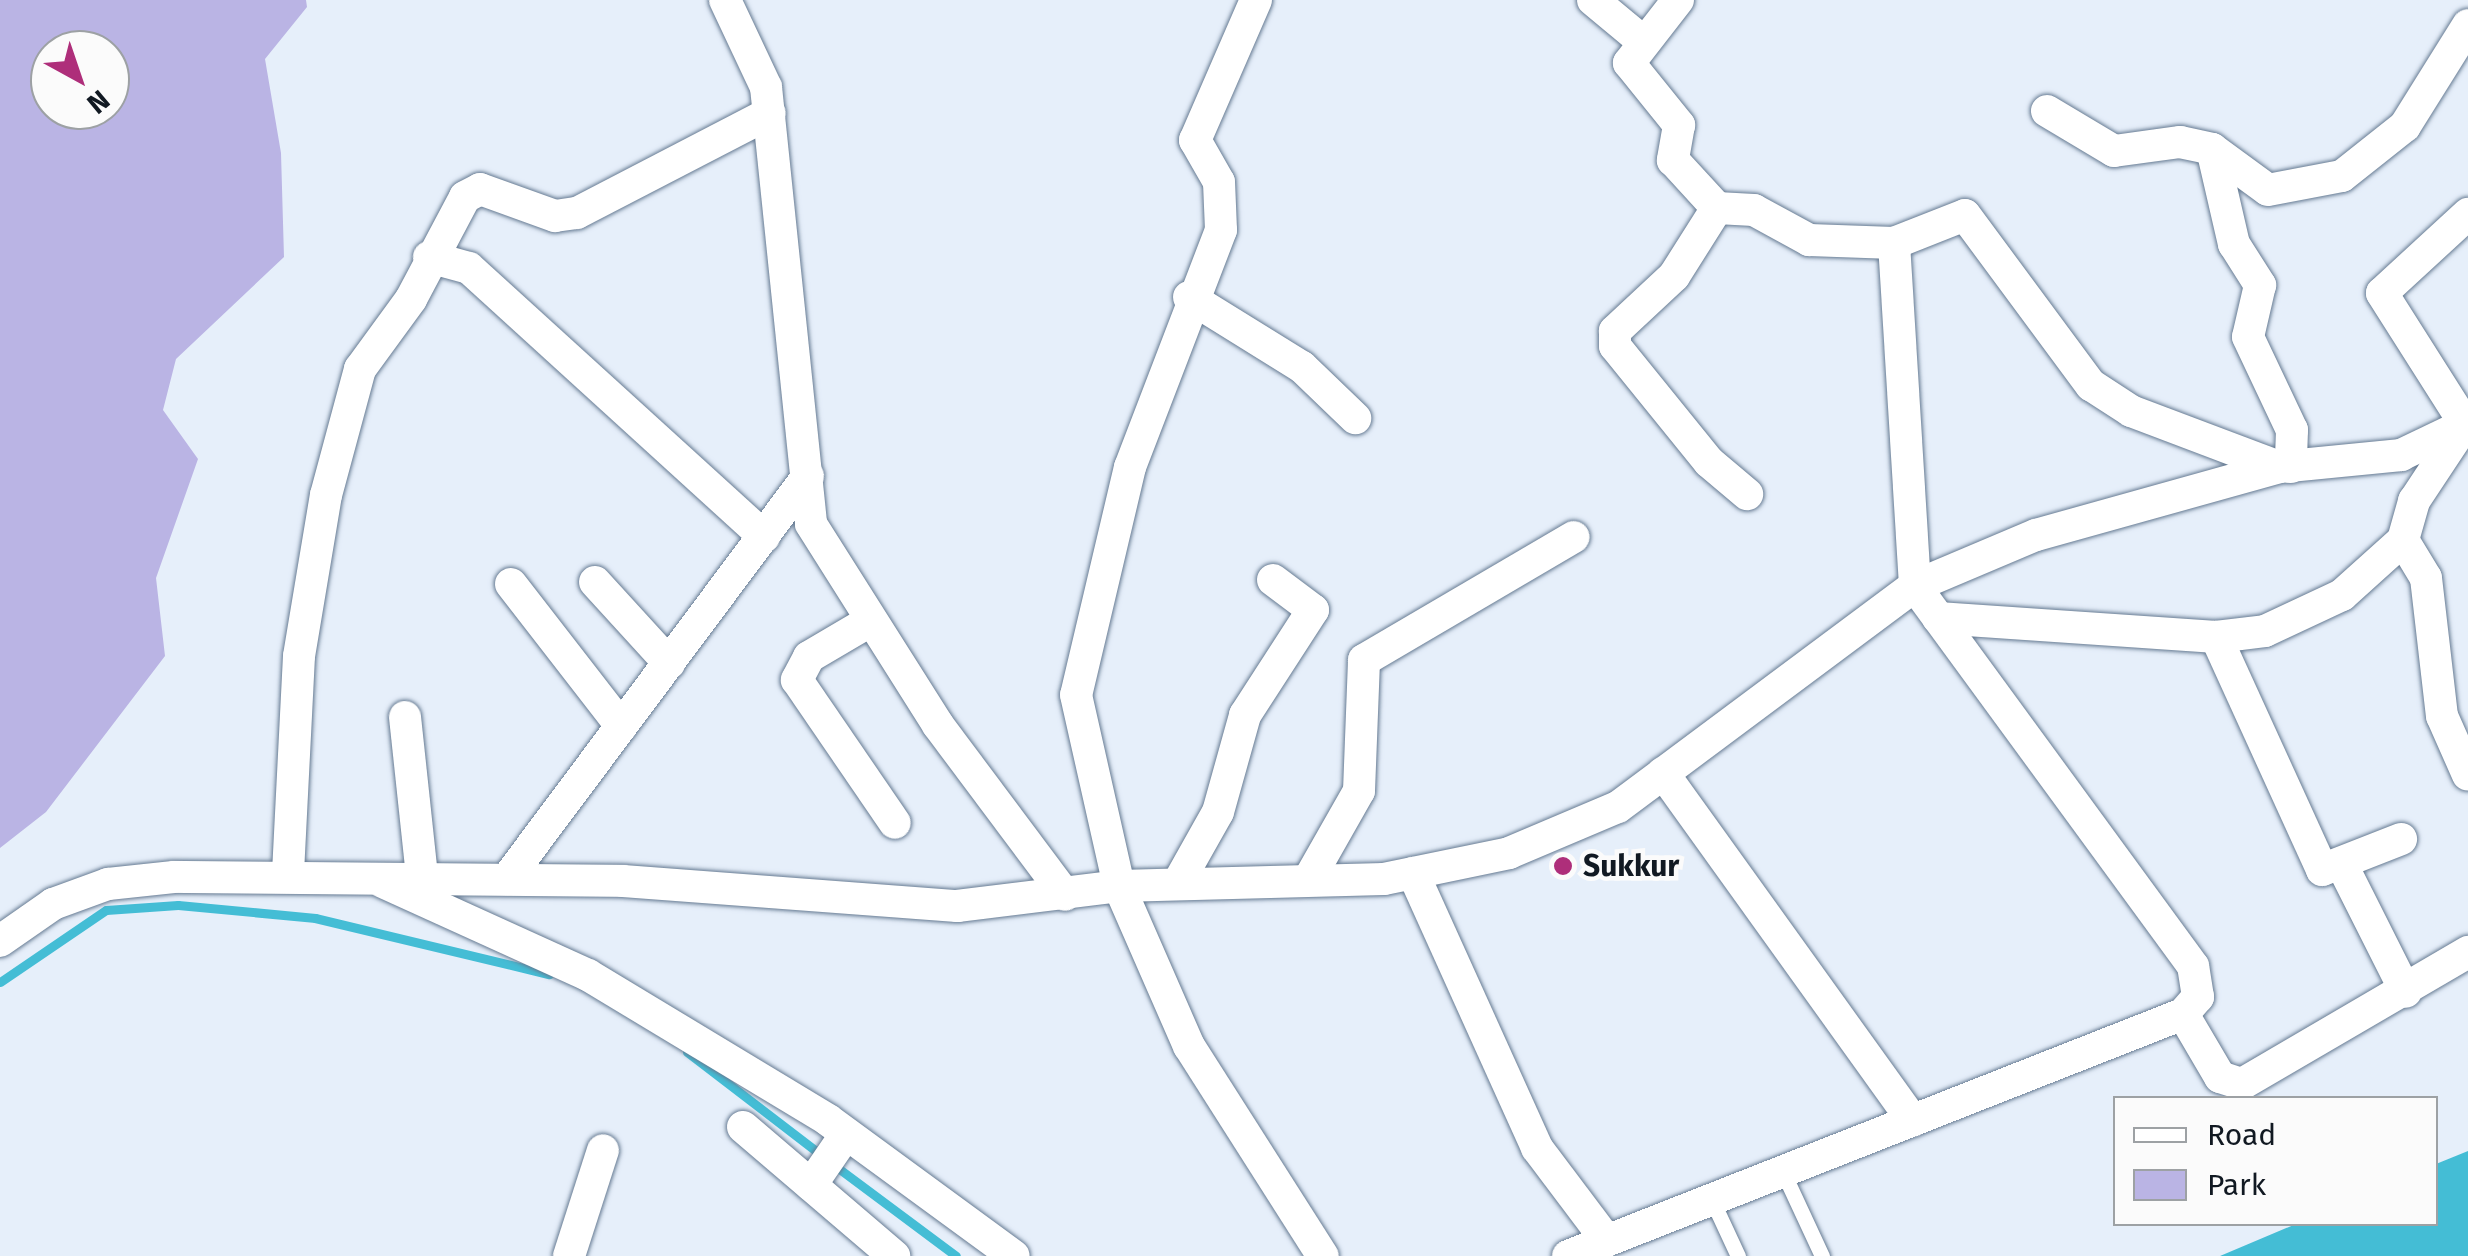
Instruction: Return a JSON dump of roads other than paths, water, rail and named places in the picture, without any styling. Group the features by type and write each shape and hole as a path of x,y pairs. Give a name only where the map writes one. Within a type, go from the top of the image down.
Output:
{"street":[{"path":"725,0 770,113 811,524 870,621 1065,895"},
{"path":"1256,0 1194,140 1219,182 1221,230 1189,297 1130,467 1076,695 1119,886 1189,1046 1323,1256"},
{"path":"1593,0 1640,38"},
{"path":"1678,0 1640,38 1629,62 1679,125 1674,160 1717,208 1754,210 1809,240 1894,244 1965,215 2091,385 2131,412 2285,467"},
{"path":"2047,111 2114,151 2180,142 2212,149 2268,190 2342,176 2405,126 2468,26"},
{"path":"288,873 299,656 326,495 360,368 465,197 480,189 555,216 577,213 770,113"},
{"path":"2212,149 2234,244 2260,284 2248,337 2292,430 2285,467"},
{"path":"1717,208 1674,276 1615,331 1616,346 1709,462 1748,494"},
{"path":"2466,423 2382,294 2468,214"},
{"path":"1413,873 1536,1148 1605,1248 1712,1200 2183,1014 2198,997 2193,966 1915,586 1894,244"},
{"path":"429,257 469,268 764,536"},
{"path":"1189,297 1302,368 1355,418"},
{"path":"0,941 53,904 108,884 288,873 507,878 957,906 1119,886 1413,873 1510,853 1618,807 1915,586 2036,535 2285,467 2400,455 2466,423"},
{"path":"1938,618 2216,637 2265,632 2342,595 2403,540 2414,501 2466,423"},
{"path":"507,878 808,476"},
{"path":"1309,879 1359,791 1364,660 1574,538"},
{"path":"2403,540 2426,578 2437,692 2461,741 2468,775"},
{"path":"1178,883 1218,812 1245,715 1313,610 1273,580"},
{"path":"595,582 668,663"},
{"path":"511,584 621,726"},
{"path":"870,621 809,658 797,680 895,823"},
{"path":"2216,637 2322,870 2402,839"},
{"path":"405,717 422,876"},
{"path":"1664,773 1913,1121"},
{"path":"2341,863 2406,992"},
{"path":"365,874 588,975 1014,1256"},
{"path":"2183,1014 2220,1077 2242,1084 2406,992 2468,952"},
{"path":"743,1127 815,1179 894,1256"},
{"path":"815,1179 842,1139"},
{"path":"569,1256 603,1150"}],"lane":[{"path":"1783,1172 1822,1256"},
{"path":"1712,1200 1738,1256"}],"water":[{"path":"2468,1151 2468,1256 2220,1256 2291,1226 2438,1226 2438,1163"}],"waterway":[{"path":"0,982 106,910 178,905 315,918 549,974"},
{"path":"687,1052 821,1155"},
{"path":"834,1165 956,1256"}],"place":[{"name":"Sukkur","path":"1563,866"}]}
